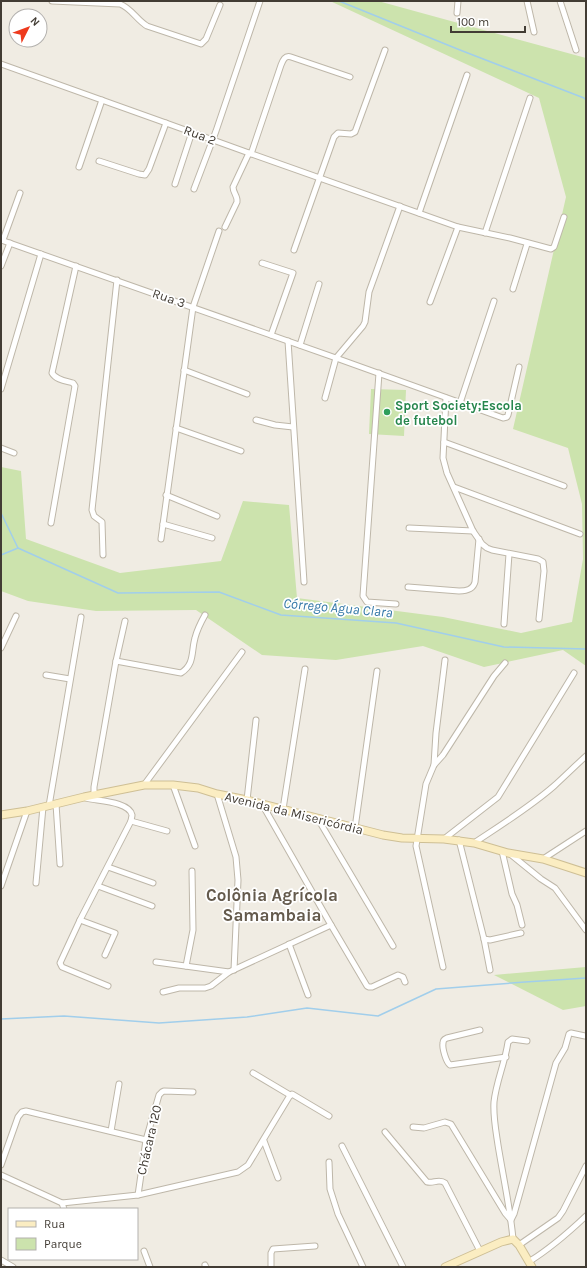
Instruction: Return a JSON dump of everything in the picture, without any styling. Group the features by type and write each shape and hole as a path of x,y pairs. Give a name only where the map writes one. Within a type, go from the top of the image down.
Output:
{"street":[{"path":"52,1 120,4 147,26 201,44 206,39 220,5"},
{"path":"194,189 213,140 260,1"},
{"path":"457,13 458,1"},
{"path":"527,1 534,32"},
{"path":"560,1 576,50"},
{"path":"294,250 334,137 338,133 350,134 355,132 385,50"},
{"path":"225,227 237,202 233,188 250,154 281,65 285,58 288,56 350,77"},
{"name":"Rua 2","path":"1,64 458,227 552,249 564,217"},
{"path":"420,213 467,75"},
{"path":"485,233 530,98"},
{"path":"79,167 102,100"},
{"path":"99,161 145,175 149,169 166,123"},
{"path":"175,184 192,132"},
{"path":"2,240 20,194"},
{"path":"325,398 336,358 365,322 368,296 400,206"},
{"path":"430,302 458,227"},
{"path":"161,539 193,307 218,231"},
{"name":"Rua 3","path":"2,240 503,418 506,418 508,415 519,367"},
{"path":"1,266 10,243"},
{"path":"513,290 527,244"},
{"path":"1,389 41,254"},
{"path":"262,263 293,273 272,335"},
{"path":"51,523 75,386 73,383 59,379 52,373 76,266"},
{"path":"102,555 102,522 94,516 92,510 117,280"},
{"path":"300,345 319,284"},
{"path":"460,403 494,301"},
{"path":"288,341 304,582"},
{"path":"184,370 247,394"},
{"path":"379,373 363,596 367,602 396,604"},
{"path":"446,398 444,463 447,473 473,531 487,548 509,554 538,559 543,562 544,571 538,619"},
{"path":"256,420 274,425 293,427"},
{"path":"176,428 241,451"},
{"path":"444,442 564,486"},
{"path":"1,448 14,453"},
{"path":"454,487 580,534"},
{"path":"166,495 217,516"},
{"path":"163,524 212,538"},
{"path":"409,528 473,531"},
{"path":"408,587 459,591 470,589 474,585 479,539"},
{"path":"504,624 509,554"},
{"path":"116,661 181,673 188,667 192,660 195,637 205,615"},
{"path":"1,648 16,616"},
{"path":"36,883 81,617"},
{"path":"94,795 116,661 125,621"},
{"path":"144,785 242,652"},
{"path":"434,765 445,660"},
{"path":"443,967 418,858 416,839 426,784 434,765 443,755 494,676 505,663"},
{"path":"283,809 305,669"},
{"path":"355,828 377,671"},
{"path":"444,839 498,797 574,673"},
{"path":"46,675 70,679"},
{"path":"247,800 256,720"},
{"path":"474,843 542,795 586,756"},
{"name":"Avenida da Misericórdia","path":"1,815 28,811 84,797 144,785 173,785 198,788 383,835 416,839 459,840 474,843 505,852 542,859 586,873"},
{"path":"173,785 195,846"},
{"path":"217,794 236,857 237,867 238,890 231,971"},
{"path":"84,797 123,806 129,810 132,815 131,821 80,920 60,963 62,967 108,986"},
{"path":"262,804 330,925 367,986 372,987 396,975 403,977 405,982"},
{"path":"49,806 60,864"},
{"path":"1,886 28,811"},
{"path":"318,819 393,946"},
{"path":"131,821 167,831"},
{"path":"542,859 586,831"},
{"path":"459,840 484,939 490,970"},
{"path":"505,852 512,894 517,905 522,925"},
{"path":"505,852 541,879 556,888 586,930"},
{"path":"108,867 153,883"},
{"path":"186,966 193,930 192,871"},
{"path":"98,886 152,906"},
{"path":"80,920 115,933 105,955"},
{"path":"163,992 179,988 205,988 211,986 231,971 330,925"},
{"path":"484,939 490,940 520,933"},
{"path":"289,944 308,995"},
{"path":"156,962 231,971"},
{"path":"480,1030 444,1040 446,1061 448,1064 450,1065 506,1057"},
{"path":"511,1220 514,1214 556,1063 565,1048 569,1034 572,1033 585,1036"},
{"path":"527,1041 510,1040 508,1042 506,1057 494,1103 495,1122 513,1239 519,1245 531,1264 564,1237 586,1216"},
{"path":"253,1073 329,1116"},
{"path":"111,1131 120,1084"},
{"name":"Chácara 120","path":"138,1195 146,1140 159,1095 164,1091 192,1092"},
{"path":"1,1176 62,1203 138,1195 238,1172 248,1165 291,1094"},
{"path":"1,1165 18,1117 22,1112 26,1111 146,1140"},
{"path":"413,1127 424,1128 445,1122 451,1124 505,1213 511,1220"},
{"path":"385,1132 427,1182 430,1183 440,1181 445,1183 480,1251"},
{"path":"264,1140 278,1178"},
{"path":"342,1146 403,1267"},
{"path":"329,1162 330,1189 338,1214 363,1267"},
{"path":"519,1245 558,1218 586,1166"},
{"path":"62,1203 64,1208"},
{"path":"445,1267 501,1242 513,1239"},
{"path":"271,1267 271,1253 273,1249 315,1246"},
{"path":"144,1251 150,1267"},
{"path":"1,1260 13,1267"}],"green space":[{"path":"330,1 378,1 586,58 586,666 563,650 484,667 423,646 336,660 262,655 196,610 96,611 28,601 1,591 1,467 21,471 26,539 120,573 221,561 243,501 289,505 297,598 443,617 521,633 572,622 583,559 582,504 568,448 513,429 566,197 539,98"},
{"name":"Sport Society;Escola de futebol","path":"371,389 406,390 404,436 369,434"},
{"path":"586,967 586,1006 563,1010 494,975"}],"waterway":[{"path":"339,1 586,100"},
{"name":"Córrego Água Clara","path":"1,513 18,548 118,593 219,592 281,615 396,623 504,647 586,649"},
{"path":"1,555 18,548"},
{"path":"1,1019 64,1016 159,1023 247,1017 307,1008 378,1016 436,989 586,978"}],"place":[{"name":"Sport Society;Escola de futebol","path":"387,412"}],"district":[{"name":"Colônia Agrícola Samambaia","path":"272,905"}]}
